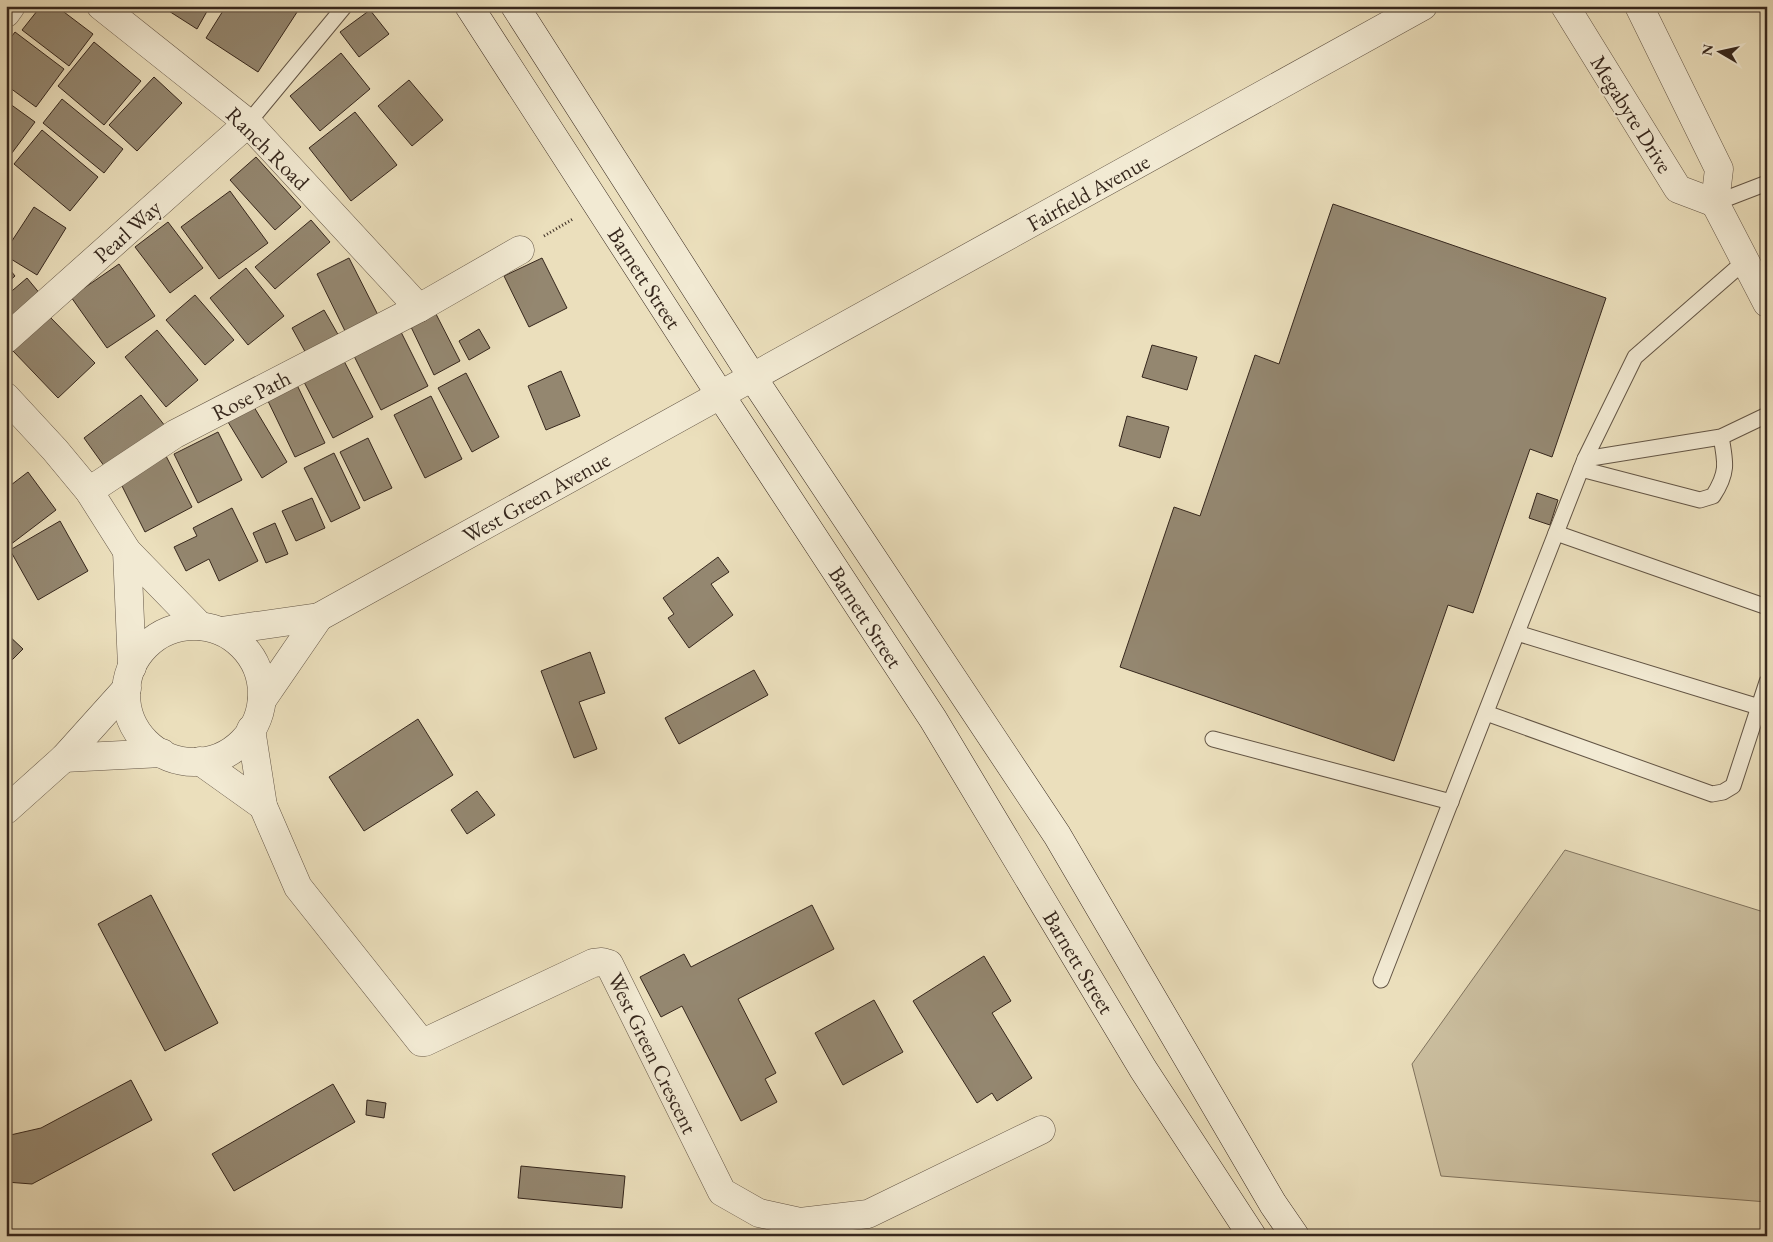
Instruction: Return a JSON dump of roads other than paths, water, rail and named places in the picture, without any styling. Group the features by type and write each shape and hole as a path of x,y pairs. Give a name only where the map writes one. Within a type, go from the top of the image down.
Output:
{"street":[{"path":"6,13 11,6"},
{"name":"Barnett Street","path":"469,6 721,396 933,719 1143,1069 1252,1236"},
{"name":"Barnett Street","path":"515,6 753,378 1057,835 1268,1196 1295,1236"},
{"name":"Fairfield Avenue","path":"753,378 1423,6"},
{"name":"Megabyte Drive","path":"1565,6 1678,189 1715,203"},
{"path":"1639,6 1720,169 1715,203 1767,303"},
{"name":"Ranch Road","path":"107,8 248,123 419,308"},
{"name":"Pearl Way","path":"6,339 248,123"},
{"name":"Rose Path","path":"89,492 175,434 419,308 520,250"},
{"name":"West Green Avenue","path":"211,628 319,617 753,378"},
{"path":"6,396 56,450 89,492 127,551 211,628 239,642 253,659 260,678 262,700 257,720 246,739 230,752 210,761 188,762 168,757 150,746 136,729 128,709 127,551"},
{"name":"West Green Avenue","path":"262,700 319,617"},
{"path":"6,810 64,758 129,678 143,649 159,636 180,627 211,628"},
{"name":"West Green Crescent","path":"251,729 264,806 298,888 421,1042 425,1042 593,963 602,962 609,964 722,1192 759,1213 800,1222 868,1214 1041,1130"},
{"path":"64,758 162,753"},
{"path":"200,761 264,806"}],"lane":[{"path":"248,123 344,8"},
{"path":"1715,203 1767,183"},
{"path":"1381,980 1583,464 1635,357 1745,261"},
{"path":"1583,464 1721,437 1767,415"},
{"path":"1583,464 1700,500 1713,496 1722,483 1726,462 1721,437"},
{"path":"1556,534 1767,607"},
{"path":"1517,633 1758,707"},
{"path":"1486,713 1712,794 1723,792 1733,786 1760,726 1758,707 1767,682"},
{"path":"1213,739 1451,802"}]}
